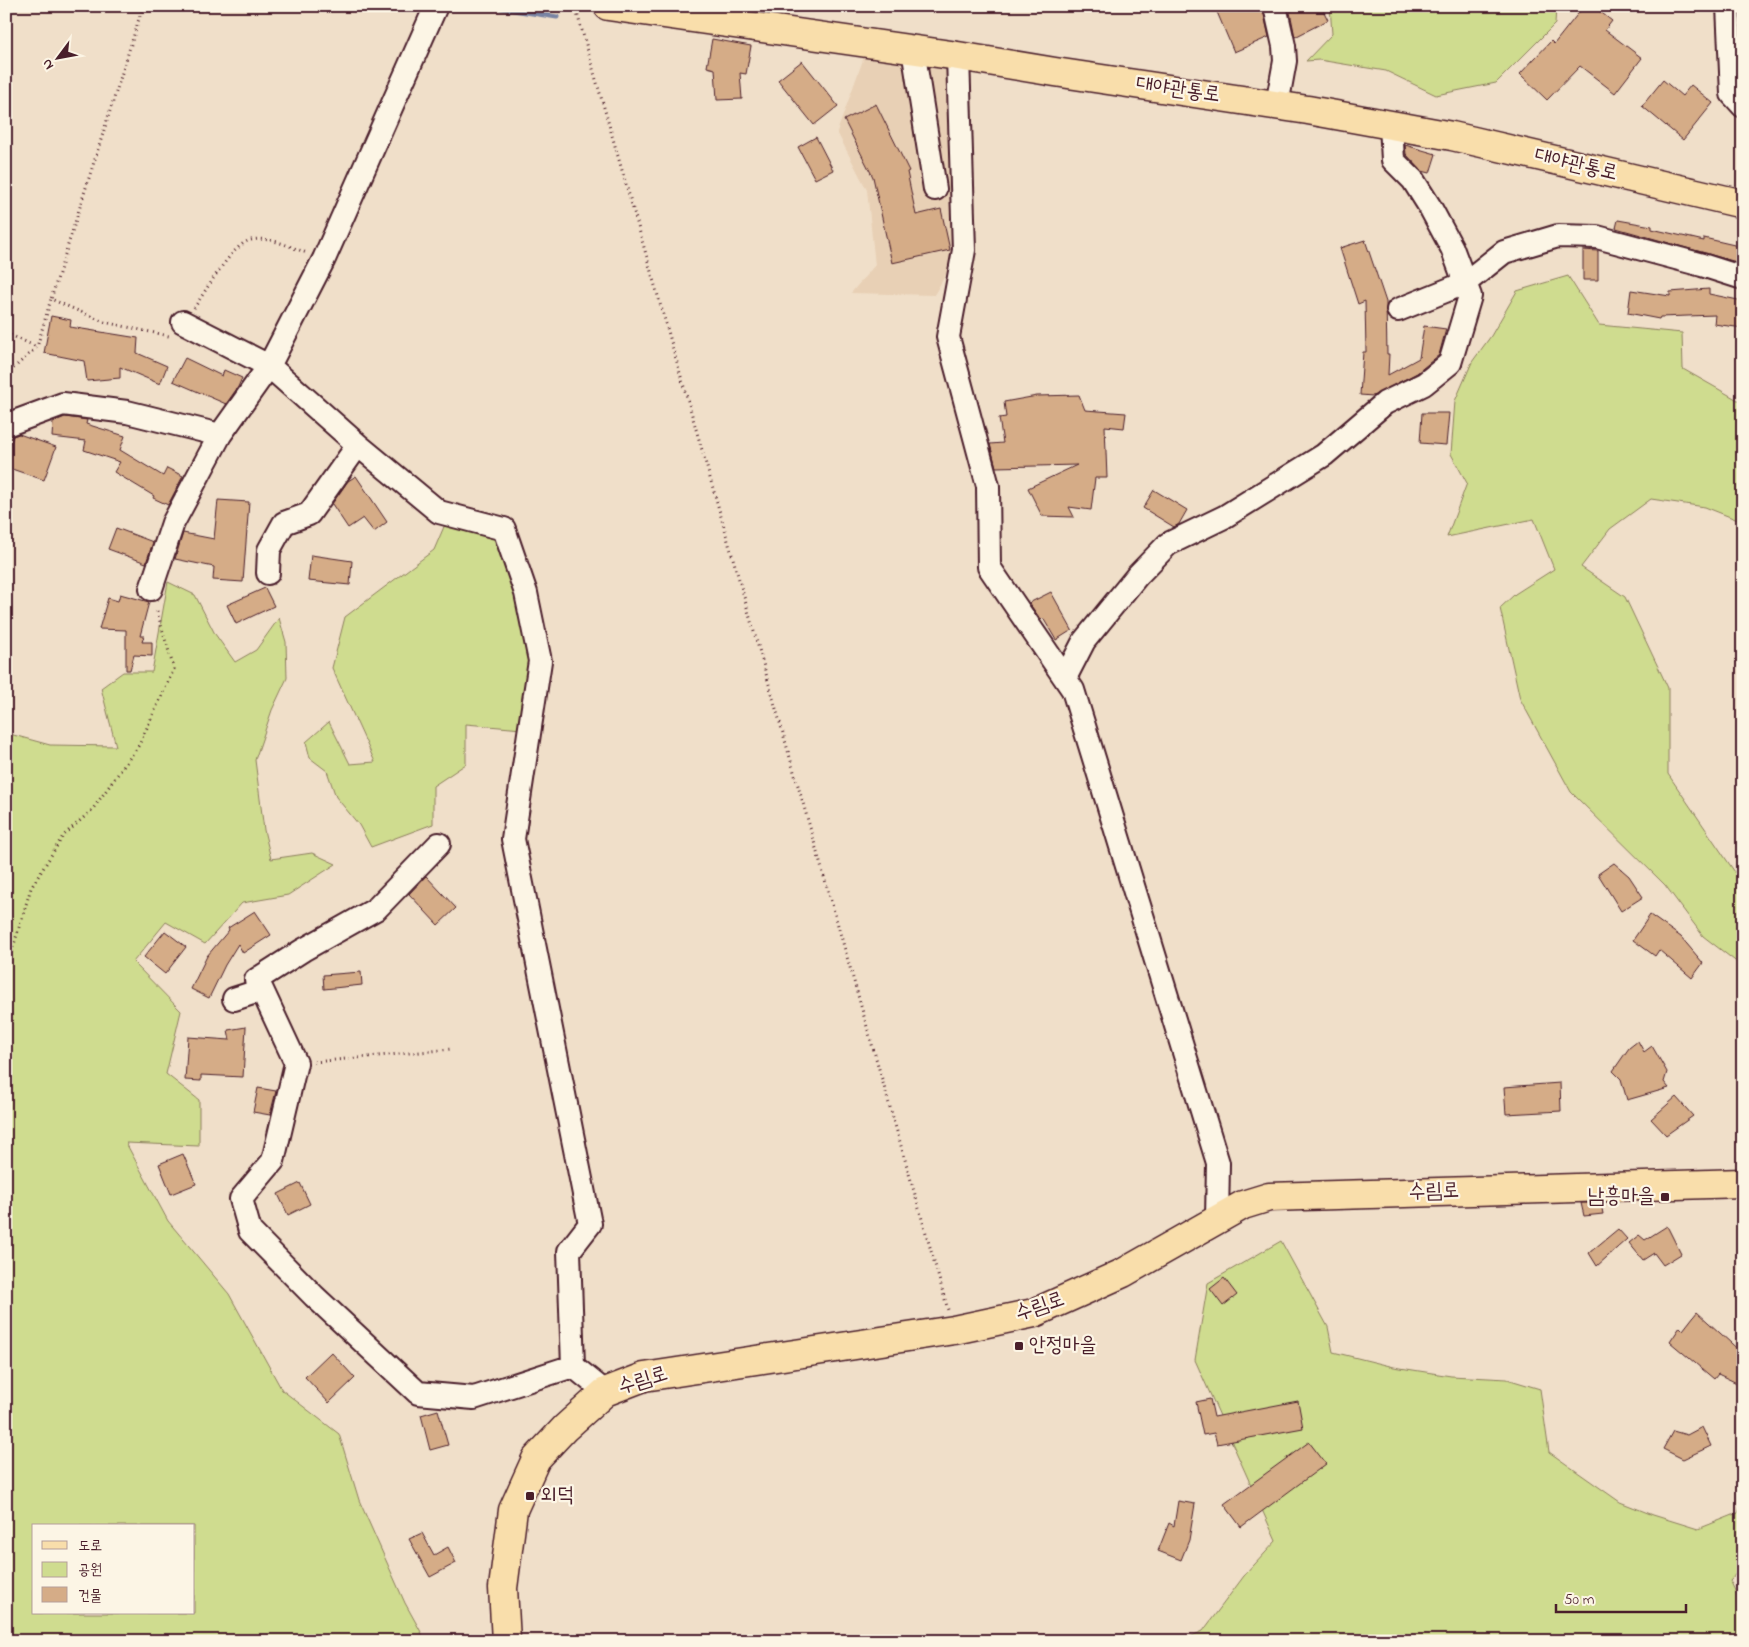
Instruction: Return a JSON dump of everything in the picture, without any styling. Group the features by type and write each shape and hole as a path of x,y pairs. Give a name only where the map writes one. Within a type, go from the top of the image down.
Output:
{"main road":[{"name":"대야관통로","path":"608,6 913,49 1277,105 1452,136 1743,204"},
{"name":"수림로","path":"506,1641 503,1588 513,1510 536,1459 565,1428 605,1392 644,1376 954,1330 1034,1313 1123,1273 1243,1205 1269,1197 1743,1183"}],"street":[{"path":"151,589 173,523 220,435 269,366 324,260 436,6"},
{"path":"1275,6 1284,46 1284,61 1277,105"},
{"path":"1728,6 1732,94 1743,106"},
{"path":"913,49 935,189"},
{"path":"958,56 964,250 948,337 988,486 989,567 1073,690 1218,1163 1217,1219"},
{"path":"1065,678 1084,641 1138,576 1168,544 1224,517 1324,455 1385,403 1424,384 1450,363 1470,296 1452,248 1430,206 1413,180 1393,160 1391,125"},
{"path":"1398,310 1465,283 1504,252 1558,236 1597,237 1743,278"},
{"path":"183,322 269,366 358,445 439,512 504,529 526,593 540,661 514,839 590,1224 569,1251 573,1366 605,1392"},
{"path":"6,425 63,404 127,412 220,435"},
{"path":"268,573 269,550 284,523 309,514 358,445"},
{"path":"439,844 376,909 303,950 256,980 296,1063 273,1161 241,1199 250,1230 314,1296 418,1393 474,1398 573,1366"},
{"path":"234,999 262,990"}],"path":[{"path":"6,375 37,347 143,6"},
{"path":"575,6 954,1330"},
{"path":"51,300 104,322 169,336 183,322 234,250 250,240 274,241 324,260"},
{"path":"6,333 37,347"},
{"path":"6,971 31,888 63,836 92,810 139,745 174,670 151,589"},
{"path":"296,1063 452,1049"}],"shaded area":[{"path":"864,57 946,66 952,264 934,295 851,293 875,265 867,190 837,132"}],"green space":[{"path":"1330,6 1556,6 1555,24 1496,83 1436,95 1386,71 1319,60 1306,61 1332,34"},
{"path":"1568,276 1599,325 1682,333 1683,369 1743,403 1743,522 1705,507 1651,499 1610,529 1581,567 1625,597 1668,688 1668,774 1743,884 1743,967 1703,936 1665,885 1571,792 1520,699 1500,608 1515,594 1554,569 1534,519 1447,537 1467,483 1451,454 1455,401 1472,362 1491,336 1517,291"},
{"path":"446,522 488,534 503,544 532,655 522,729 466,724 466,764 433,786 433,824 371,847 359,825 336,797 327,771 310,758 306,742 329,722 350,764 375,762 332,668 345,617 434,550"},
{"path":"168,582 195,595 215,634 235,662 256,650 279,618 286,642 287,678 272,710 255,760 264,830 271,859 312,853 336,864 288,895 242,903 205,944 166,922 133,962 181,1011 166,1074 199,1100 199,1146 126,1143 168,1221 229,1294 282,1390 339,1434 359,1500 405,1603 426,1641 6,1641 6,733 50,745 116,746 101,688 123,672 152,672"},
{"path":"1281,1241 1328,1327 1333,1352 1394,1367 1451,1376 1507,1379 1540,1389 1549,1452 1620,1502 1653,1515 1698,1529 1738,1513 1743,1500 1743,1566 1730,1580 1743,1608 1743,1641 1181,1641 1203,1631 1244,1576 1276,1541 1195,1360 1208,1283"}],"building":[{"path":"1232,6 1262,6 1269,37 1234,52 1217,12"},
{"path":"1300,6 1321,6 1328,20 1295,37 1290,12"},
{"path":"1584,6 1593,6 1612,21 1605,30 1642,58 1615,93 1580,66 1547,100 1520,74 1551,41 1554,44"},
{"path":"712,39 751,46 746,74 740,73 742,99 717,100 715,69 707,67"},
{"path":"802,61 838,106 814,125 778,80"},
{"path":"1663,80 1682,96 1691,85 1713,103 1683,140 1642,106"},
{"path":"876,104 909,171 907,172 916,215 941,209 950,250 892,263 873,177 844,120"},
{"path":"816,137 833,170 815,179 798,147"},
{"path":"1405,145 1436,154 1430,173 1422,171 1406,154"},
{"path":"1618,220 1652,226 1652,229 1704,241 1704,238 1743,247 1740,263 1616,228"},
{"path":"1365,240 1386,302 1387,354 1389,354 1388,375 1419,358 1424,326 1446,329 1439,355 1417,373 1373,396 1360,395 1363,352 1366,352 1365,301 1358,304 1340,248"},
{"path":"1583,250 1598,251 1598,280 1583,280"},
{"path":"1709,289 1709,294 1743,301 1743,328 1714,324 1715,315 1660,317 1659,319 1628,313 1631,290 1670,296 1670,292"},
{"path":"51,316 71,320 70,327 138,338 137,353 167,366 160,384 120,367 120,378 87,381 84,361 44,353"},
{"path":"185,358 222,376 224,370 242,378 226,404 173,381"},
{"path":"1079,395 1085,410 1126,413 1124,428 1105,426 1107,478 1095,478 1091,510 1069,507 1074,517 1042,516 1028,488 1077,465 996,467 990,444 1003,443 999,418 1006,417 1004,402 1037,396"},
{"path":"1422,413 1449,413 1446,445 1420,443"},
{"path":"65,417 87,420 86,424 125,436 120,450 163,476 167,468 183,476 168,505 153,498 154,496 114,472 120,462 84,450 86,441 52,437 53,422"},
{"path":"19,434 56,447 44,480 6,467 6,458 13,436"},
{"path":"356,476 387,522 374,532 363,518 348,528 332,504 348,481"},
{"path":"1154,490 1187,510 1179,524 1174,527 1143,508"},
{"path":"218,500 249,502 243,582 213,580 214,567 175,559 183,533 214,539"},
{"path":"116,528 153,542 146,563 108,549"},
{"path":"311,555 352,561 350,585 308,581"},
{"path":"265,588 274,606 236,624 227,605"},
{"path":"1051,592 1072,630 1056,640 1043,618 1041,620 1029,603"},
{"path":"120,594 149,602 140,636 144,636 142,642 152,642 152,656 134,655 130,670 126,670 126,630 99,629 108,598 118,601"},
{"path":"1614,863 1629,876 1643,897 1621,911 1598,874"},
{"path":"426,876 456,908 438,925 409,894"},
{"path":"255,911 271,935 243,953 238,944 225,965 209,998 191,989 207,956 229,930 228,928"},
{"path":"1650,915 1681,937 1703,963 1692,978 1659,950 1655,956 1633,940"},
{"path":"165,931 186,947 165,974 144,957"},
{"path":"361,972 362,985 324,989 323,975"},
{"path":"246,1027 243,1077 201,1075 201,1081 185,1080 188,1037 230,1040 228,1030"},
{"path":"1638,1041 1644,1052 1652,1046 1667,1072 1664,1082 1669,1088 1627,1100 1621,1079 1613,1071 1629,1048"},
{"path":"1560,1083 1561,1111 1506,1114 1504,1087"},
{"path":"258,1088 276,1091 270,1115 253,1112"},
{"path":"1676,1097 1693,1116 1666,1135 1651,1119"},
{"path":"183,1154 196,1184 171,1194 159,1164"},
{"path":"300,1183 310,1204 288,1215 278,1194"},
{"path":"1581,1203 1601,1203 1603,1214 1584,1216"},
{"path":"1667,1226 1681,1254 1663,1265 1654,1253 1643,1260 1629,1243 1639,1235 1645,1240"},
{"path":"1618,1229 1627,1239 1597,1266 1589,1253"},
{"path":"1224,1278 1237,1295 1223,1306 1210,1289"},
{"path":"1697,1312 1743,1354 1743,1386 1718,1374 1714,1379 1670,1342 1680,1327 1683,1330"},
{"path":"331,1352 355,1378 329,1403 305,1377"},
{"path":"1210,1399 1214,1417 1298,1401 1303,1428 1217,1444 1214,1433 1203,1435 1196,1402"},
{"path":"438,1410 448,1445 430,1450 421,1415"},
{"path":"1702,1427 1711,1446 1683,1459 1663,1449 1673,1431 1687,1435"},
{"path":"1309,1442 1326,1464 1241,1527 1224,1504"},
{"path":"1178,1501 1195,1504 1189,1540 1181,1560 1158,1551 1169,1523 1174,1526"},
{"path":"422,1533 434,1555 448,1547 456,1563 430,1577 409,1539"}],"waterway":[{"path":"489,6 557,17"}],"place":[{"name":"남흥마을","path":"1665,1197"},
{"name":"안정마을","path":"1019,1346"},
{"name":"외덕","path":"530,1496"}]}
